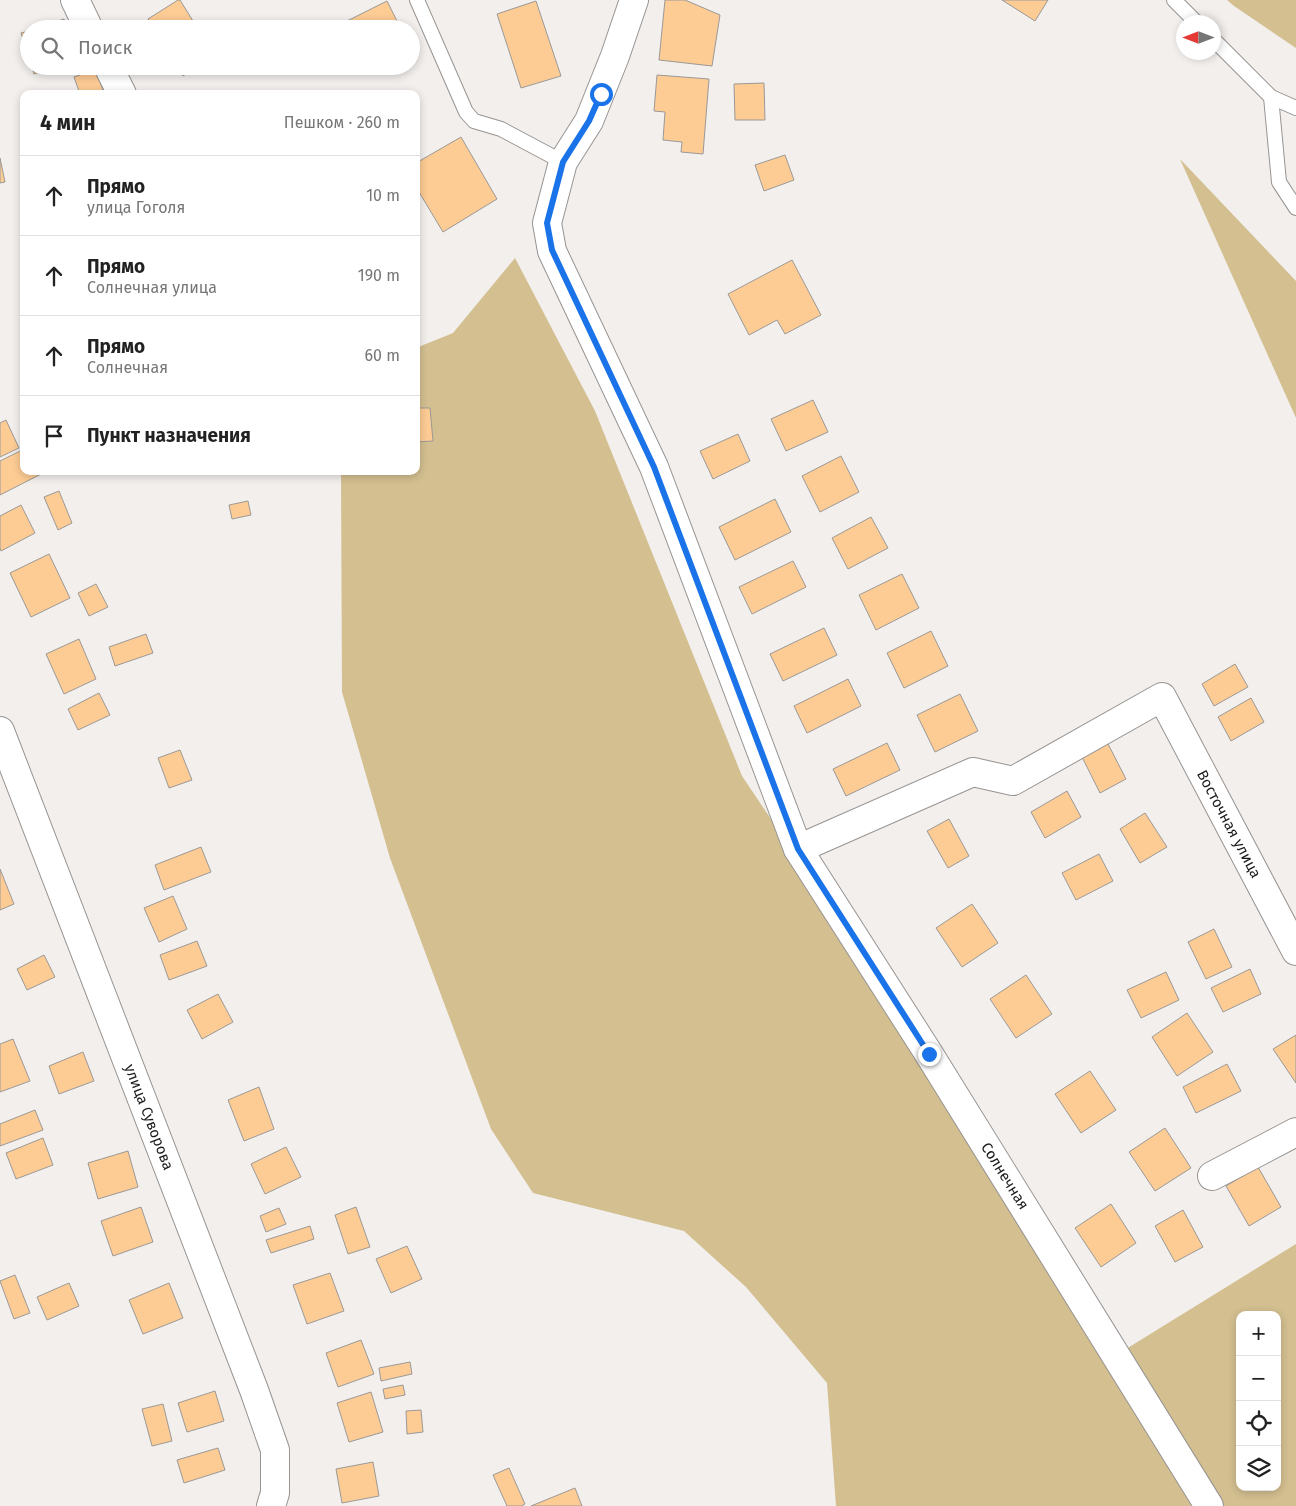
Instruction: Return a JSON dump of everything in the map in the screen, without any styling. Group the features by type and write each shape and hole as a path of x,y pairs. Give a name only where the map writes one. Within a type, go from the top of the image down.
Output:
{"street":[{"path":"75,0 85,20"},
{"name":"Солнечная","path":"634,0 615,56 589,121 563,162 547,223 552,250 654,467 798,849 934,1062 1209,1506"},
{"path":"112,75 120,90"},
{"name":"Восточная улица","path":"798,849 973,772 1013,781 1162,697 1296,951"},
{"name":"улица Суворова","path":"0,731 254,1390 275,1450 275,1493 272,1506"},
{"path":"1212,1176 1296,1132"}],"lane":[{"path":"416,0 466,112 474,121 501,129 563,162"},
{"path":"1174,0 1189,15"},
{"path":"1221,47 1271,97 1296,108"},
{"path":"1271,97 1279,182 1296,208"}],"shaded area":[{"path":"1227,0 1296,0 1296,48 1234,6"},
{"path":"1180,159 1296,281 1296,418"},
{"path":"515,258 595,411 742,776 929,1054 1105,1362 1296,1244 1296,1506 836,1506 827,1383 746,1287 684,1231 533,1193 491,1129 390,858 342,692 341,475 420,475 420,346 453,333"}],"building":[{"path":"180,0 192,20 149,20"},
{"path":"665,0 685,0 720,15 712,66 659,60"},
{"path":"1002,0 1048,0 1035,21"},
{"path":"387,1 396,20 349,20"},
{"path":"536,1 561,76 521,88 497,14"},
{"path":"80,75 98,75 103,90 79,90 74,77"},
{"path":"657,75 709,79 703,154 681,152 682,142 663,140 665,112 654,111"},
{"path":"764,83 765,120 735,120 734,84"},
{"path":"461,137 497,199 443,232 420,194 420,161"},
{"path":"785,155 794,180 764,191 755,165"},
{"path":"0,158 5,182 0,183"},
{"path":"792,260 821,315 785,334 777,320 749,335 728,294"},
{"path":"813,400 828,432 786,451 771,419"},
{"path":"420,408 430,408 433,441 420,442"},
{"path":"6,420 19,448 0,457 0,423"},
{"path":"738,434 750,461 713,479 700,451"},
{"path":"20,451 20,475 39,475 0,495 0,461"},
{"path":"841,456 859,492 820,512 802,476"},
{"path":"59,491 72,523 58,530 44,497"},
{"path":"775,499 791,532 735,560 719,527"},
{"path":"248,501 251,515 232,519 229,505"},
{"path":"21,505 35,533 1,551 0,516"},
{"path":"871,517 888,548 848,569 832,538"},
{"path":"49,554 70,598 31,617 10,573"},
{"path":"793,561 806,587 752,614 739,587"},
{"path":"902,574 919,608 876,630 859,595"},
{"path":"96,584 108,607 89,616 78,593"},
{"path":"824,628 837,655 783,681 770,654"},
{"path":"931,631 948,666 904,688 887,653"},
{"path":"146,634 153,653 115,666 109,647"},
{"path":"79,639 96,679 64,694 46,654"},
{"path":"1235,664 1248,687 1214,706 1202,684"},
{"path":"848,679 861,706 807,733 794,706"},
{"path":"99,693 110,715 78,730 68,709"},
{"path":"960,694 978,731 935,752 917,715"},
{"path":"1251,698 1264,722 1231,741 1218,717"},
{"path":"1105,738 1126,779 1100,793 1079,751"},
{"path":"887,743 900,770 846,796 833,769"},
{"path":"180,750 192,780 169,788 158,758"},
{"path":"1067,791 1081,817 1045,838 1031,812"},
{"path":"1145,813 1167,847 1140,863 1120,829"},
{"path":"949,819 969,856 948,868 927,831"},
{"path":"201,847 211,872 164,890 155,865"},
{"path":"1099,854 1113,881 1076,900 1062,873"},
{"path":"0,869 14,904 0,910"},
{"path":"173,896 187,929 159,942 144,908"},
{"path":"972,904 998,943 962,967 936,928"},
{"path":"1214,929 1232,967 1206,979 1188,942"},
{"path":"197,941 207,966 169,980 160,955"},
{"path":"44,955 55,977 27,990 17,969"},
{"path":"1250,969 1261,994 1223,1012 1211,988"},
{"path":"1166,972 1179,1000 1141,1018 1127,990"},
{"path":"1026,975 1052,1014 1016,1038 990,999"},
{"path":"218,994 233,1022 202,1039 187,1010"},
{"path":"1187,1013 1213,1052 1177,1076 1152,1037"},
{"path":"1296,1035 1296,1083 1273,1049"},
{"path":"13,1039 30,1081 0,1092 0,1044"},
{"path":"83,1052 94,1081 59,1094 49,1066"},
{"path":"1227,1064 1241,1091 1196,1113 1183,1087"},
{"path":"1090,1071 1116,1110 1081,1133 1055,1094"},
{"path":"259,1087 274,1129 244,1141 228,1100"},
{"path":"35,1110 43,1130 0,1146 0,1124"},
{"path":"1165,1128 1191,1168 1155,1191 1129,1152"},
{"path":"43,1138 53,1165 16,1179 6,1153"},
{"path":"286,1147 301,1177 265,1194 251,1164"},
{"path":"128,1151 138,1187 98,1199 88,1163"},
{"path":"1258,1167 1281,1207 1249,1226 1226,1186"},
{"path":"1111,1204 1136,1243 1101,1267 1075,1228"},
{"path":"141,1207 153,1242 113,1256 101,1221"},
{"path":"356,1207 370,1247 348,1254 335,1215"},
{"path":"279,1208 286,1224 266,1232 260,1216"},
{"path":"1183,1210 1203,1247 1175,1262 1155,1226"},
{"path":"310,1226 314,1239 271,1253 266,1240"},
{"path":"407,1246 422,1279 391,1293 376,1259"},
{"path":"330,1273 344,1311 307,1324 293,1285"},
{"path":"15,1275 30,1313 14,1319 0,1281"},
{"path":"69,1283 79,1306 47,1320 37,1297"},
{"path":"169,1283 183,1318 143,1334 129,1300"},
{"path":"361,1340 374,1374 338,1387 326,1353"},
{"path":"410,1362 412,1374 381,1381 379,1368"},
{"path":"403,1385 405,1395 385,1399 383,1389"},
{"path":"215,1391 224,1421 187,1432 178,1403"},
{"path":"371,1392 383,1432 349,1442 337,1403"},
{"path":"163,1404 172,1441 152,1446 142,1409"},
{"path":"421,1410 423,1432 407,1434 406,1411"},
{"path":"218,1448 225,1470 184,1483 177,1460"},
{"path":"373,1462 379,1496 342,1503 336,1469"},
{"path":"509,1468 525,1504 521,1506 507,1506 493,1475"},
{"path":"575,1488 582,1506 531,1506"}],"route":[{"path":"601,94 589,121 563,162 547,223 552,250 654,467 798,849 929,1054"}]}
